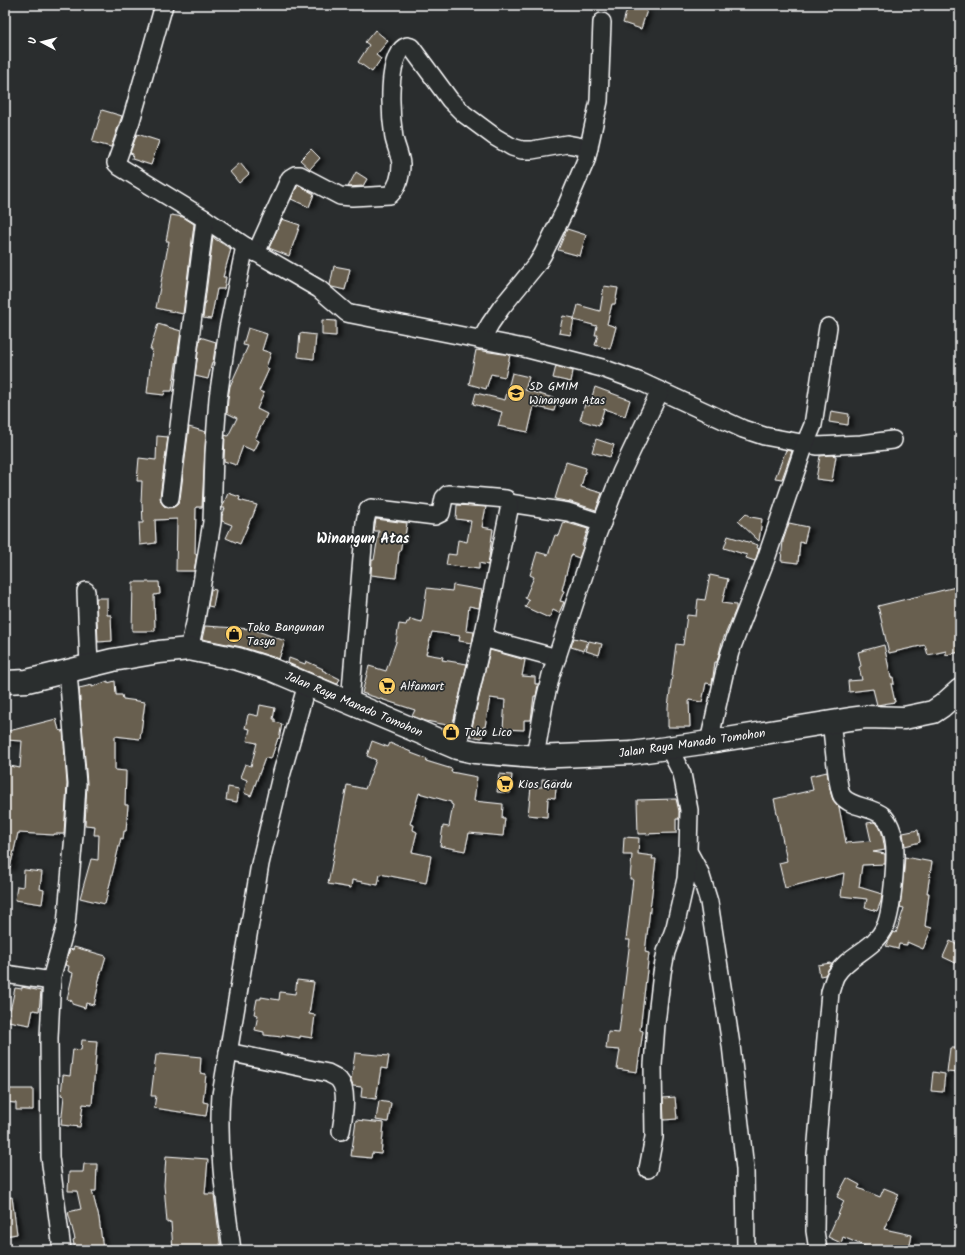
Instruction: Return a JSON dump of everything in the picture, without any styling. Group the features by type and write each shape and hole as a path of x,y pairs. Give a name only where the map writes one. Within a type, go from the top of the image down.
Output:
{"highway":[{"name":"Jalan Raya Manado Tomohon","path":"5,682 28,681 113,660 159,652 189,649 238,659 270,669 457,748 476,752 535,757 632,753 710,742 831,721 866,717 904,718 933,712 960,690"}],"street":[{"path":"164,5 131,121 116,163 120,167 205,219 250,250 319,289 347,313 386,322 524,348 602,368 641,382 743,429 764,436 818,446 861,444 893,440"},
{"path":"481,340 501,308 544,254 586,160 599,101 602,22"},
{"path":"189,649 197,612 212,522 214,454 218,398 228,329 250,250 290,178 295,175 300,175 340,196 385,196 390,195 396,190 401,162 394,136 390,97 391,80 394,64 400,51 403,47 407,46 411,47 450,100 464,114 495,137 512,147 522,150 532,150 567,144 589,148"},
{"path":"170,498 205,219"},
{"path":"710,742 730,652 769,552 805,444 815,419 828,327"},
{"path":"535,757 544,704 557,658 602,523 621,473 660,391"},
{"path":"350,702 365,522 366,513 369,508 438,516 441,513 445,496 450,494 504,499 509,503 568,512 602,523"},
{"path":"457,748 483,638 509,510 509,503"},
{"path":"86,591 89,666"},
{"path":"483,638 557,658"},
{"path":"62,1250 52,1174 49,1137 49,1038 54,966 66,924 77,784 68,672"},
{"path":"232,1250 220,1142 219,1116 221,1095 260,864 281,776 307,684"},
{"path":"818,1250 816,1231 816,1153 830,992 836,975 846,964 870,946 885,927 891,905 895,840 891,828 883,816 865,807 850,802 842,796 838,778 831,721"},
{"path":"648,1169 654,1137 653,1065 662,973 666,952 675,927 686,879 688,851 689,810 684,781 669,748"},
{"path":"688,851 700,873 709,902 731,1045 745,1169 746,1250"},
{"path":"5,974 52,980"},
{"path":"228,1052 328,1073 339,1080 344,1090 341,1131"}],"building":[{"path":"628,5 647,10 641,29 623,23"},
{"path":"375,30 388,41 376,55 381,59 372,72 358,62 369,45 365,42"},
{"path":"102,110 122,116 111,147 92,142"},
{"path":"137,134 159,141 151,165 132,159 133,154 130,153"},
{"path":"311,149 320,158 310,169 300,160"},
{"path":"240,163 249,174 239,183 230,172"},
{"path":"356,172 367,179 363,186 348,187"},
{"path":"298,185 314,194 309,207 291,199"},
{"path":"171,215 183,217 194,224 183,314 156,308 169,241 166,241"},
{"path":"282,219 300,225 289,256 269,248"},
{"path":"567,229 586,235 580,256 558,250"},
{"path":"213,236 215,239 231,249 223,277 226,277 224,289 217,289 211,319 203,318"},
{"path":"334,266 350,269 345,290 332,287 330,285"},
{"path":"604,286 618,288 615,304 612,304 607,324 616,327 610,349 595,345 598,335 595,335 597,326 574,320 578,305 600,311"},
{"path":"563,316 574,318 571,335 559,333"},
{"path":"322,320 336,321 336,336 322,335"},
{"path":"158,324 181,331 172,391 165,391 164,395 147,393 152,349 150,349"},
{"path":"248,328 267,334 262,350 271,353 266,367 269,369 259,391 264,393 257,409 267,414 255,439 259,441 254,451 243,446 236,465 224,461 225,435 228,436 237,418 227,413 228,399 230,386 248,346 243,345"},
{"path":"300,333 316,335 314,359 298,357"},
{"path":"200,337 216,342 213,362 208,379 195,376"},
{"path":"476,350 510,355 505,377 491,374 486,389 469,384"},
{"path":"556,366 573,371 571,382 553,378"},
{"path":"512,373 529,377 525,390 557,399 554,411 534,406 528,432 498,426 502,412 473,404 476,393 505,400"},
{"path":"595,387 630,400 625,416 604,409 599,426 580,420 585,404 589,406"},
{"path":"831,411 849,414 848,425 829,422"},
{"path":"189,427 206,432 202,507 196,507 195,554 197,554 194,571 176,571 177,519 155,520 156,543 140,545 139,523 143,523 141,502 142,481 137,481 139,458 156,460 157,436 168,437 160,497 164,506 168,508 174,507 178,504 180,499"},
{"path":"596,439 614,445 610,457 592,452"},
{"path":"786,450 792,451 782,479 775,478"},
{"path":"820,456 836,456 832,481 816,479"},
{"path":"566,462 586,468 581,487 602,493 596,510 571,502 555,499"},
{"path":"228,493 240,497 239,500 257,505 240,544 226,538 232,525 222,521 225,508 222,508"},
{"path":"457,505 486,507 482,527 493,529 488,565 479,563 479,569 446,565 448,554 456,555 458,540 467,542 471,521 456,519"},
{"path":"746,513 751,517 762,519 759,541 738,521"},
{"path":"376,519 407,523 405,536 403,536 399,552 396,578 371,575 372,560 374,560 379,531 374,531"},
{"path":"564,522 588,529 579,558 571,555 562,590 564,591 560,601 564,602 559,613 553,610 549,618 525,607 529,600 525,598 534,577 530,575 537,552 548,555 555,535 559,536"},
{"path":"789,523 808,527 804,543 800,542 798,563 781,561 783,541"},
{"path":"728,536 758,545 757,548 759,549 755,561 746,558 747,555 724,548"},
{"path":"710,575 728,579 722,603 736,605 736,609 722,642 717,662 715,662 712,684 706,683 702,702 689,700 690,727 668,727 668,707 676,644 683,645 687,615 696,616 698,599 705,600"},
{"path":"133,582 159,582 160,594 154,595 155,631 132,631"},
{"path":"453,585 482,590 479,608 469,606 466,631 474,632 472,643 459,641 460,636 432,632 426,654 443,657 442,660 467,664 451,732 446,730 447,725 426,721 412,716 415,710 362,693 369,666 386,671 396,642 399,624 406,625 410,619 422,622 427,588 452,591"},
{"path":"960,586 960,652 946,655 946,651 928,655 925,645 889,653 878,606"},
{"path":"211,589 216,590 213,607 208,606"},
{"path":"96,598 107,598 107,615 111,615 112,641 98,642"},
{"path":"205,626 252,629 285,641 279,659 242,647 202,639"},
{"path":"574,638 587,641 584,651 571,647"},
{"path":"589,641 602,644 599,655 586,651"},
{"path":"884,645 891,678 893,677 894,684 891,684 895,702 877,705 873,689 849,692 848,681 862,680 858,652"},
{"path":"490,650 525,660 522,676 535,677 535,684 538,685 536,696 534,696 531,720 524,720 524,730 503,729 505,700 490,698 482,738 470,736"},
{"path":"289,658 305,664 306,661 340,679 337,684 288,663"},
{"path":"108,681 108,683 115,681 116,695 122,695 123,699 145,702 140,739 115,736 115,770 126,771 125,805 128,805 126,831 124,831 123,839 121,838 105,904 80,898 91,859 98,860 99,835 94,835 95,826 85,825 87,783 79,688 92,685 92,687"},
{"path":"260,705 275,708 273,719 275,719 275,722 282,724 279,739 278,738 271,759 265,758 251,796 244,793 247,780 240,777 245,764 251,766 257,743 247,741 250,729 245,728 248,715 258,716"},
{"path":"56,719 59,730 63,731 67,784 64,834 54,835 18,833 10,868 5,867 5,765 20,768 22,741 5,740 5,732"},
{"path":"372,741 388,747 390,743 427,759 426,761 452,769 451,772 477,777 474,801 503,804 502,818 505,818 503,836 469,833 465,851 440,846 443,826 449,827 453,805 451,802 419,793 410,824 414,825 413,830 417,832 412,852 431,856 426,883 380,874 378,885 352,880 351,888 328,884 347,785 365,789 376,760 367,756"},
{"path":"827,772 833,800 839,807 846,843 871,841 867,823 874,822 879,826 882,833 885,850 873,852 885,854 885,864 862,865 859,887 882,894 877,911 865,907 867,899 841,896 844,873 785,888 779,863 787,861 774,799 813,790 810,776"},
{"name":"Kios Gardu","path":"499,774 512,775 510,793 497,792"},
{"path":"542,779 557,780 555,798 548,797 547,817 528,815 531,787 542,787"},
{"path":"228,787 239,789 237,802 226,800"},
{"path":"676,799 679,819 676,819 676,833 638,834 637,800"},
{"path":"918,830 920,842 905,846 903,833"},
{"path":"624,837 639,838 638,854 653,856 652,859 656,859 645,952 649,953 640,1030 643,1031 637,1072 617,1069 620,1050 606,1049 608,1032 619,1033 630,940 626,940 633,879 630,879 632,855 623,855"},
{"path":"905,857 932,862 927,893 929,893 925,926 932,928 923,949 907,942 907,945 899,944 898,949 886,946 894,932 896,933 904,908 900,907"},
{"path":"24,870 42,872 40,889 44,890 42,904 15,900 17,886 23,887"},
{"path":"950,941 960,946 960,965 943,957"},
{"path":"74,947 106,956 98,983 94,1005 86,1003 85,1008 72,1004 72,1001 67,999 73,973 68,971 69,966 65,965 70,949 73,950"},
{"path":"831,963 825,975 820,976 818,965"},
{"path":"297,980 314,982 309,1014 315,1015 312,1038 300,1036 300,1038 282,1035 282,1037 264,1035 264,1032 255,1030 258,1015 254,1014 257,999 261,999 261,997 279,1000 280,992 295,994"},
{"path":"22,987 41,991 39,1011 33,1010 30,1025 8,1021 15,988 22,989"},
{"path":"82,1040 97,1041 92,1105 83,1104 80,1127 61,1125 64,1096 61,1095 63,1075 70,1076 73,1049 81,1050"},
{"path":"950,1048 960,1048 960,1073 947,1072"},
{"path":"160,1053 201,1057 200,1073 206,1074 203,1102 208,1103 206,1116 154,1108 156,1096 151,1096 156,1055 160,1055"},
{"path":"355,1053 389,1056 387,1069 381,1068 376,1099 361,1097 362,1087 353,1086 351,1081"},
{"path":"933,1072 945,1074 943,1092 931,1091"},
{"path":"5,1089 33,1089 33,1110 16,1110 16,1103 5,1102"},
{"path":"675,1097 677,1119 664,1120 663,1098"},
{"path":"379,1101 391,1103 388,1122 376,1120"},
{"path":"356,1120 384,1123 381,1154 372,1153 371,1158 351,1156"},
{"path":"166,1156 208,1159 205,1194 214,1194 221,1250 173,1250 171,1222 167,1223 164,1185"},
{"path":"84,1164 97,1164 96,1191 92,1191 99,1218 103,1250 75,1250 73,1240 75,1239 68,1212 81,1209 77,1191 68,1191 69,1172 83,1172"},
{"path":"847,1178 860,1185 858,1188 880,1197 884,1188 899,1194 884,1229 912,1235 909,1250 874,1250 843,1237 841,1243 828,1237 844,1201 837,1197"},
{"path":"12,1197 17,1234 5,1236 5,1198"}],"place":[{"name":"SD GMIM Winangun Atas","path":"516,393"},
{"name":"Toko Bangunan Tasya","path":"234,634"},
{"name":"Alfamart","path":"387,686"},
{"name":"Toko Lico","path":"451,732"},
{"name":"Kios Gardu","path":"505,784"}],"district":[{"name":"Winangun Atas","path":"363,538"}]}
